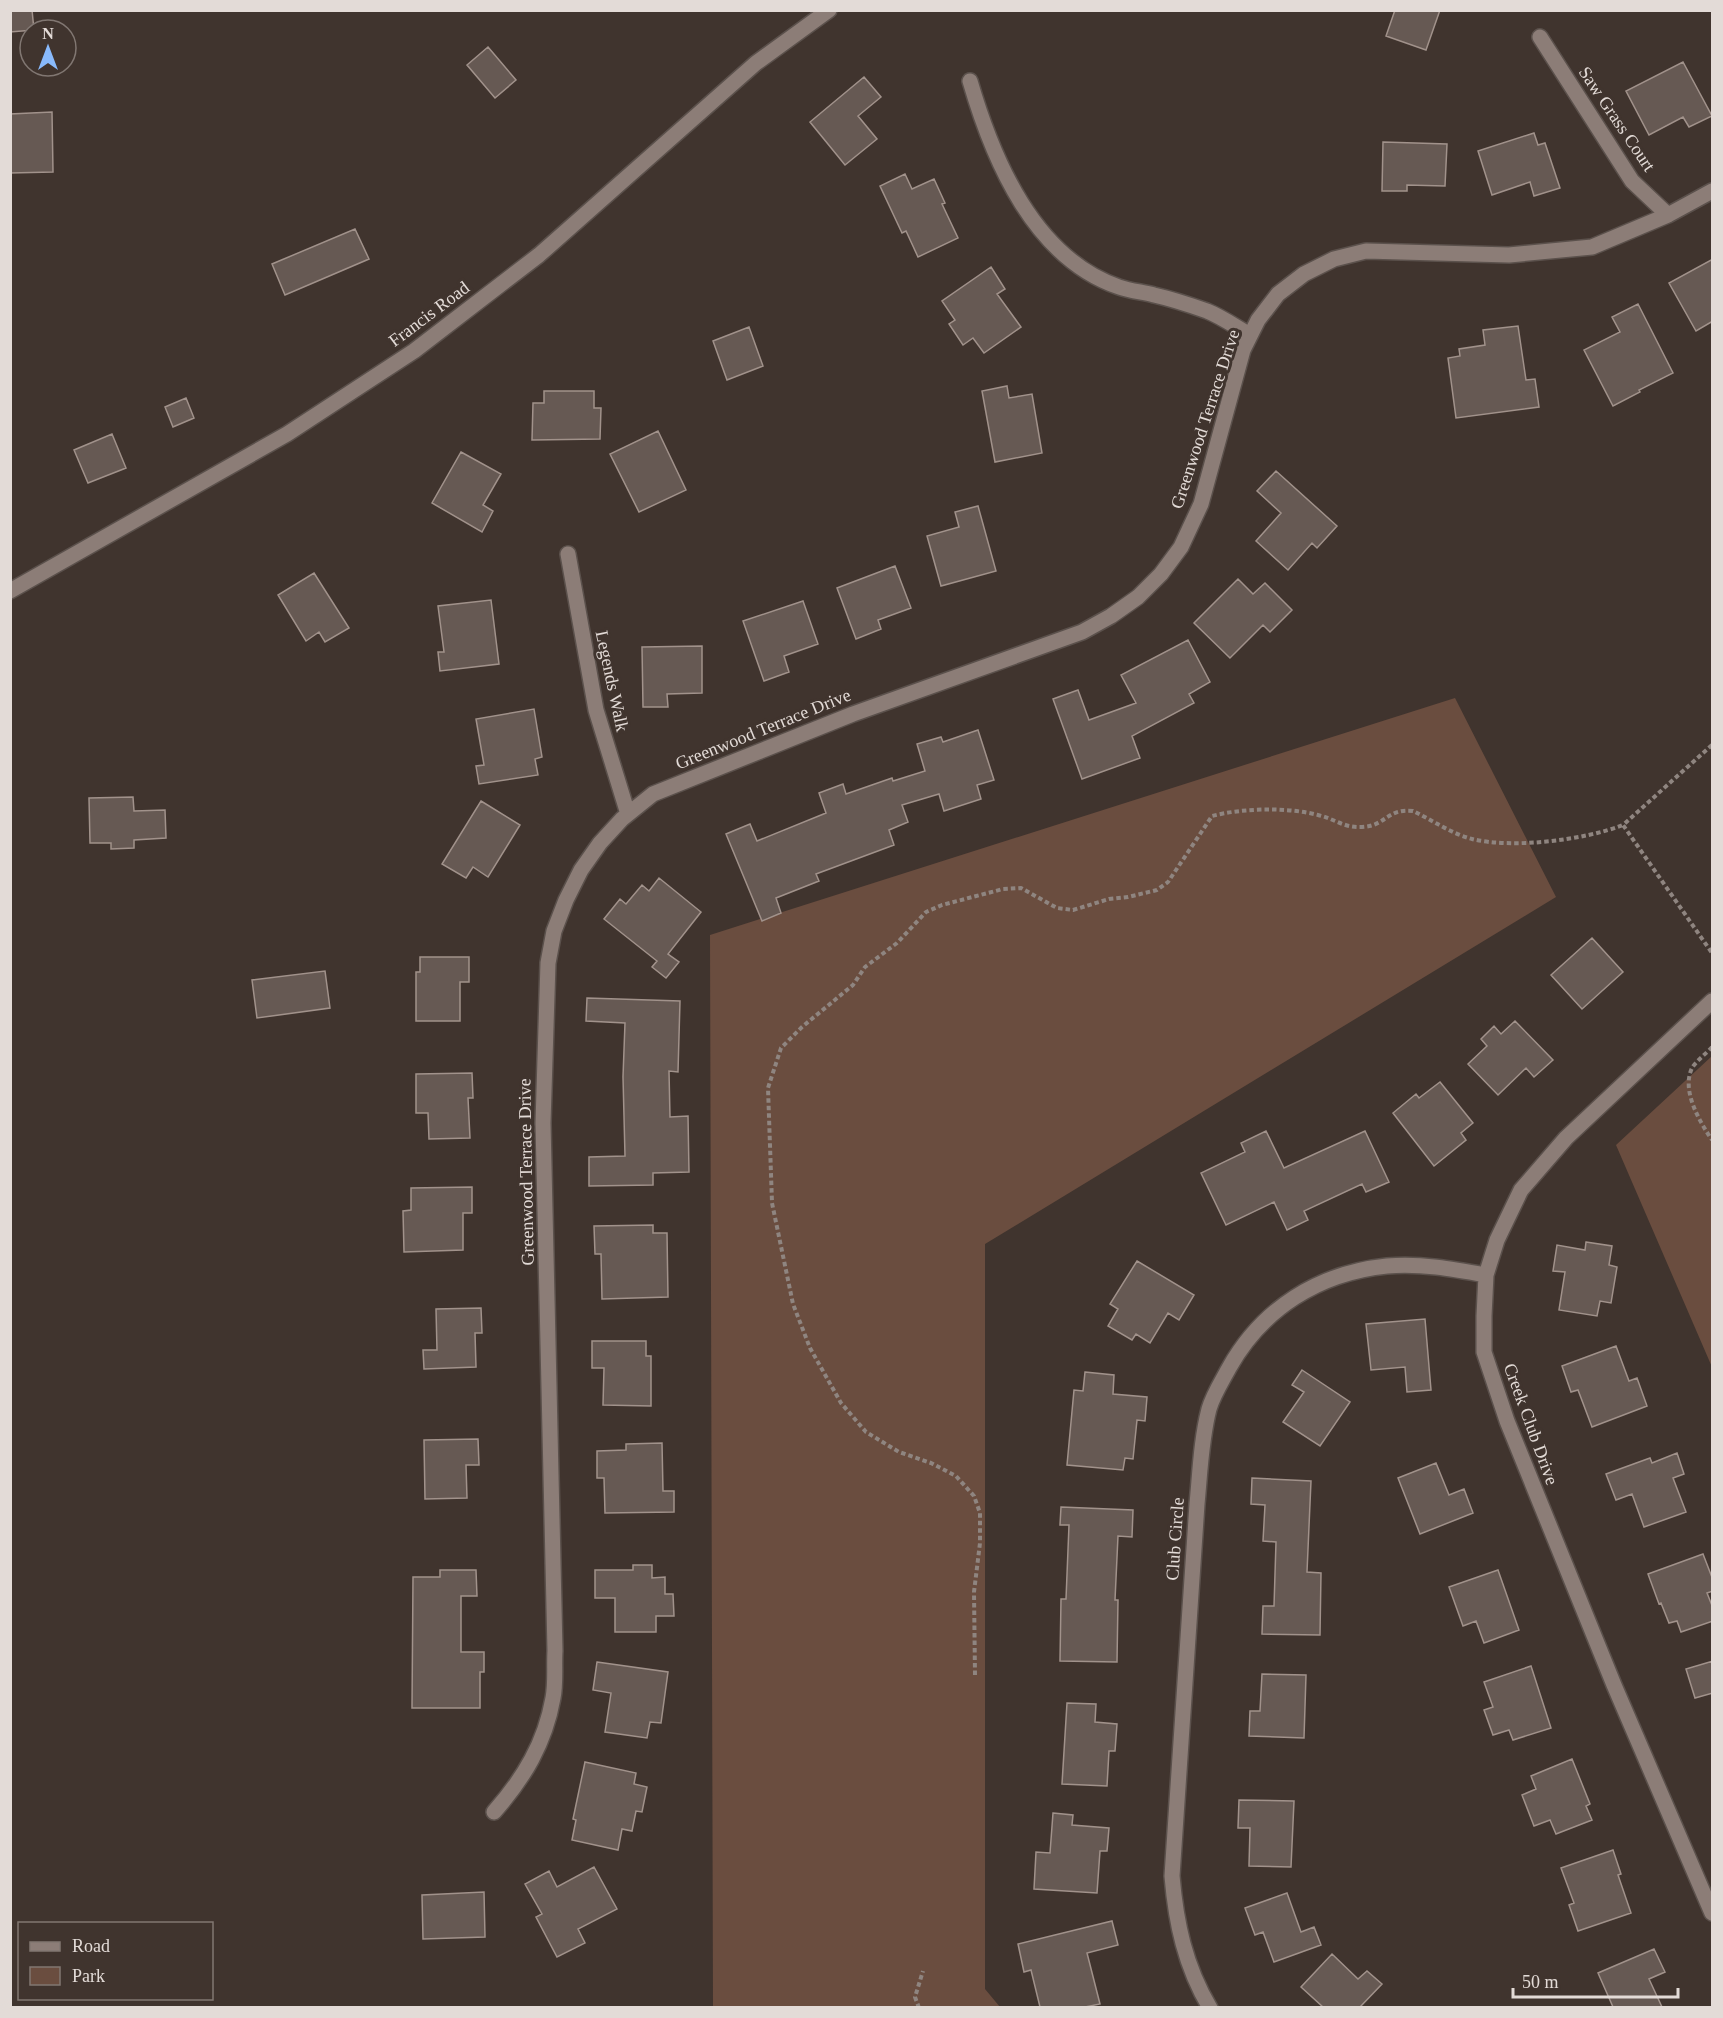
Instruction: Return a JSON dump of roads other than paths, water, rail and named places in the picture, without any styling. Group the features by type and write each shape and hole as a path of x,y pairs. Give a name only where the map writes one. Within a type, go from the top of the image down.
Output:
{"street":[{"name":"Francis Road","path":"10,591 287,434 414,351 539,255 756,63 829,10"},
{"name":"Saw Grass Court","path":"1540,38 1632,181 1668,215"},
{"path":"970,81 987,134 1005,174 1040,230 1062,254 1089,273 1119,287 1155,295 1209,312 1250,335"},
{"name":"Greenwood Terrace Drive","path":"494,1812 516,1787 533,1759 546,1728 554,1696 555,1651 543,1123 548,963 554,931 566,900 581,870 600,843 628,814 653,794 853,714 1082,632 1112,616 1138,597 1161,574 1181,547 1201,504 1243,350 1250,335 1258,320 1278,294 1304,274 1334,259 1366,251 1509,255 1592,247 1668,215 1713,191"},
{"name":"Legends Walk","path":"567,554 596,710 628,814"},
{"name":"Creek Club Drive","path":"1713,1001 1566,1138 1521,1190 1497,1240 1486,1275 1484,1316 1484,1352 1507,1421 1614,1685 1713,1913"},
{"name":"Club Circle","path":"1210,2007 1193,1976 1183,1949 1175,1914 1172,1876 1197,1504 1202,1449 1209,1408 1240,1347 1262,1322 1288,1301 1320,1284 1354,1271 1387,1266 1421,1265 1486,1275"}]}
